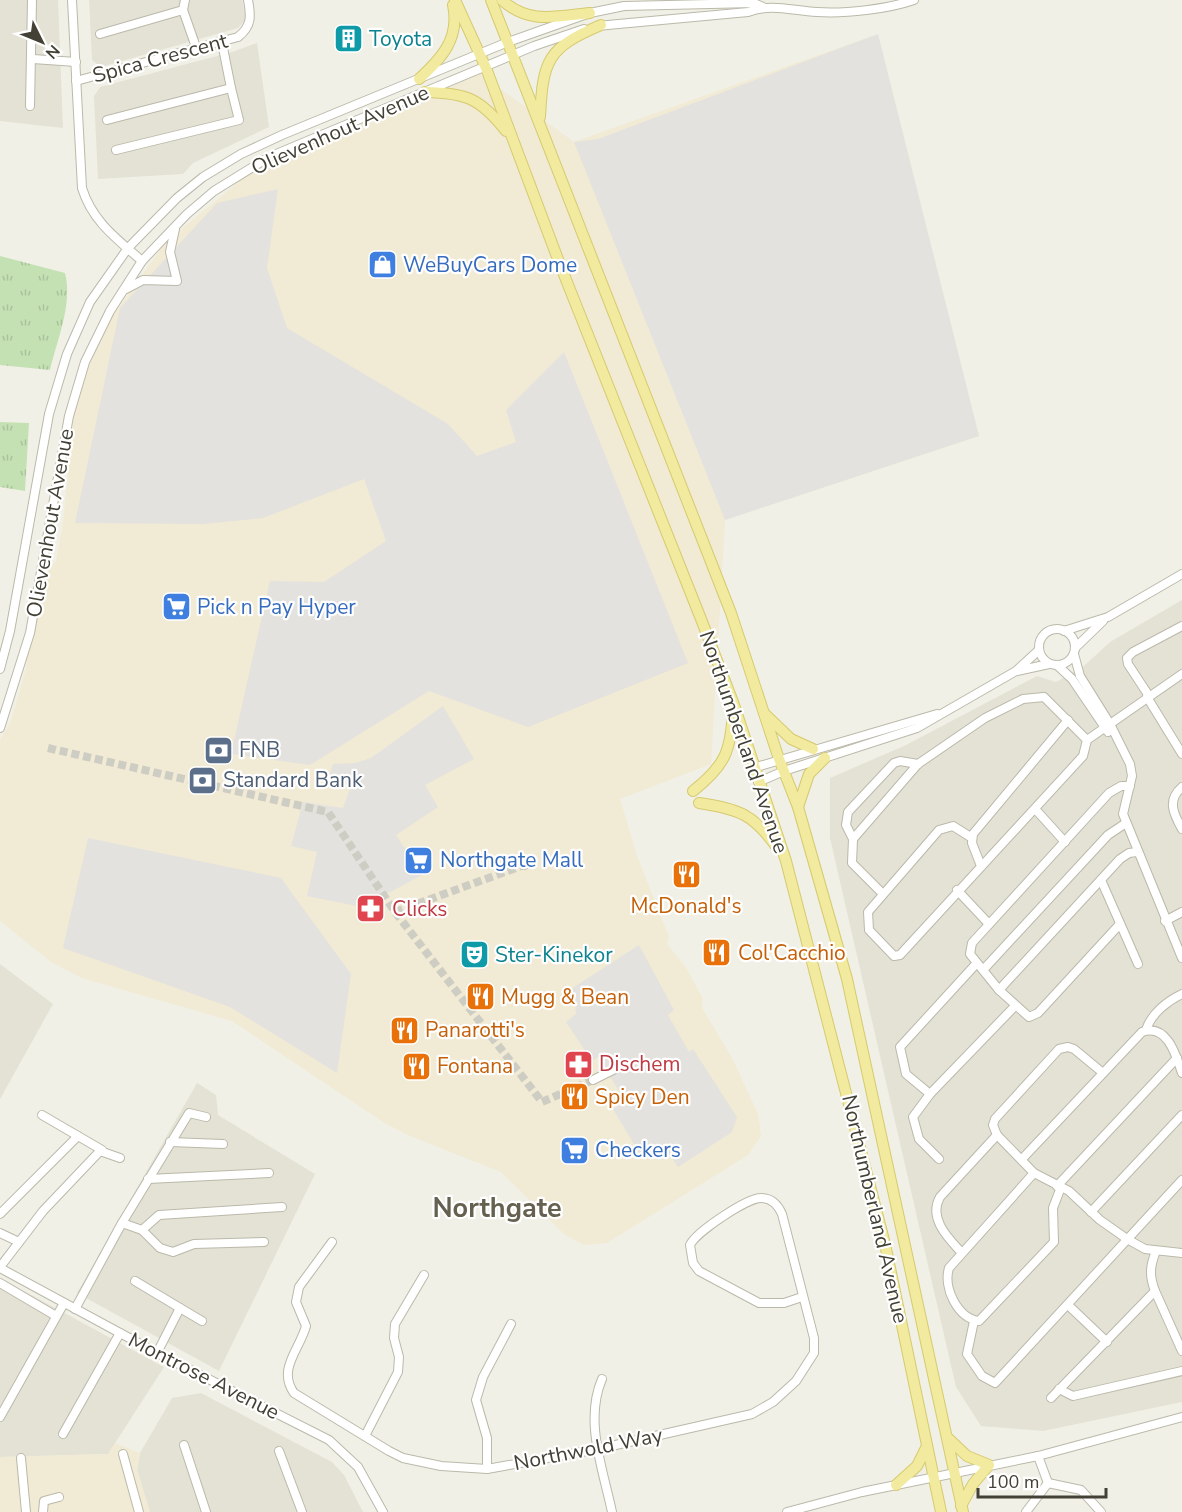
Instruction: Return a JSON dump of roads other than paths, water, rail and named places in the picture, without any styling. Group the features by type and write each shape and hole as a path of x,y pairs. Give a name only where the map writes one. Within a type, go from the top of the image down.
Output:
{"main road":[{"name":"Northumberland Avenue","path":"454,0 486,68 733,702 753,768 786,861 885,1244 941,1512"},
{"path":"419,79 436,64 452,40 454,0"},
{"name":"Northumberland Avenue","path":"491,0 731,613 778,759 798,807 847,979 962,1509"},
{"path":"502,0 527,16 544,19 590,13"},
{"path":"540,121 541,85 551,58 574,36 601,25"},
{"path":"424,92 457,93 478,101 488,109 512,138"},
{"path":"693,791 709,779 727,754 731,739 733,702"},
{"path":"764,713 791,739 813,749"},
{"path":"798,807 809,774 825,758"},
{"path":"699,803 727,807 754,819 786,861"},
{"path":"946,1436 962,1452 989,1465 974,1484 962,1509"},
{"path":"896,1485 917,1466 927,1446"}],"street":[{"path":"30,106 33,0"},
{"path":"72,0 82,188 87,205 99,221 142,261"},
{"path":"185,0 183,10 197,50"},
{"name":"Spica Crescent","path":"76,81 238,37 249,26 251,18 248,0"},
{"path":"790,0 800,11"},
{"name":"Olievenhout Avenue","path":"0,728 30,633 69,416 85,362 110,311 142,261 177,224 214,191 269,157 570,33 601,25 748,12 778,3 800,11 836,12 901,5 914,0"},
{"name":"Olievenhout Avenue","path":"0,669 10,631 49,414 66,354 90,302 128,248 177,198 203,177 241,154 508,42 590,13 624,6 754,3 763,7"},
{"path":"100,34 183,10"},
{"path":"116,150 238,120 222,43"},
{"path":"33,59 76,62"},
{"path":"107,120 231,88"},
{"path":"122,293 143,280 177,281 170,252 177,224"},
{"path":"1064,631 1108,616 1182,574"},
{"path":"1016,671 1066,663 1074,651 1108,616"},
{"path":"1182,626 1133,652 1127,658 1128,664 1182,753"},
{"path":"758,783 784,771 908,732 1016,671 1039,650 1045,634 1056,629 1071,636 1080,684"},
{"path":"1039,650 1053,664 1080,684 1130,764 1130,786 1123,807 1126,823 1182,958"},
{"path":"981,866 972,838 953,826 945,826 882,893 868,912 869,930 894,956 900,955 957,890 981,866 1035,810 1083,756 1087,740 1182,674"},
{"path":"854,839 918,764 985,718 1023,699 1044,697 1087,740"},
{"path":"753,768 946,711"},
{"path":"972,838 979,825 1068,720"},
{"path":"882,893 852,863 854,839 846,825 848,812 894,763 900,761 918,764"},
{"path":"1120,924 1038,1013 1026,1016 976,964 969,949 989,924 1112,790 1121,786 1130,786"},
{"path":"1182,787 1172,801 1173,810 1182,828"},
{"path":"1035,810 1065,842"},
{"path":"983,970 1108,834 1126,823"},
{"path":"999,990 1125,855 1137,852"},
{"path":"1101,880 1138,964"},
{"path":"957,890 989,924"},
{"path":"1165,921 1182,912"},
{"path":"930,1094 906,1074 900,1047 976,964"},
{"path":"1022,1159 1146,1030 1158,1011 1182,994"},
{"path":"939,1159 919,1139 913,1117 930,1094 1015,1006"},
{"path":"1146,1030 1161,1034 1168,1039 1182,1072"},
{"path":"1103,1073 1074,1049 1068,1047 1059,1049 995,1119 993,1125 997,1135 1034,1173 1069,1191 1091,1212 1137,1246 1156,1251 1182,1253"},
{"path":"1034,1173 952,1262 946,1277 952,1299 974,1321 979,1322 1054,1242 1053,1208 1059,1186 1177,1058"},
{"path":"593,1080 625,1064"},
{"path":"75,1308 122,1223 189,1113 206,1117"},
{"path":"42,1115 120,1158"},
{"path":"1091,1212 1182,1115"},
{"path":"961,1252 943,1233 936,1205 940,1197 997,1135"},
{"path":"0,1214 78,1136"},
{"path":"170,1142 223,1144"},
{"path":"0,1268 57,1196 102,1150"},
{"path":"148,1179 251,1176 269,1173"},
{"path":"974,1321 967,1354 982,1376 995,1383 1182,1180"},
{"name":"Northwold Way","path":"332,1242 309,1270 296,1297 306,1326 287,1370 289,1386 294,1393 403,1458 441,1466 487,1469 598,1449 752,1414 773,1402 796,1382 814,1353 814,1338 802,1297 787,1227 778,1206 771,1201 757,1198 693,1238 690,1245 693,1263 706,1276 759,1303 784,1303 802,1297"},
{"path":"141,1230 159,1215 282,1207"},
{"path":"122,1223 141,1230 160,1248 173,1251 194,1244 264,1242"},
{"path":"0,1233 19,1242"},
{"path":"1156,1251 1150,1278 1182,1351"},
{"name":"Montrose Avenue","path":"0,1268 157,1353 337,1446 358,1467 383,1512"},
{"path":"365,1436 398,1372 399,1357 394,1338 394,1324 424,1275"},
{"path":"135,1281 202,1321"},
{"path":"1,1286 56,1316"},
{"path":"1051,1398 1155,1291"},
{"path":"0,1417 64,1303"},
{"path":"1068,1305 1107,1342"},
{"path":"157,1353 180,1308"},
{"path":"487,1469 487,1438 476,1400 483,1377 511,1324"},
{"path":"63,1434 120,1333"},
{"path":"1059,1389 1073,1396 1182,1371"},
{"path":"602,1379 593,1402 598,1449 612,1512"},
{"path":"787,1512 896,1485 1038,1455 1182,1417"},
{"path":"184,1445 206,1512"},
{"path":"279,1451 302,1512"},
{"path":"123,1454 139,1512"},
{"path":"1038,1455 1048,1483"},
{"path":"21,1458 26,1512"},
{"path":"1026,1512 1048,1483"},
{"path":"1048,1483 1081,1490 1101,1512"},
{"path":"43,1512 44,1501 58,1497"}],"tunnel":[{"path":"48,748 328,812 395,912 542,1102 593,1080"},
{"path":"395,912 524,865"}],"place":[{"name":"Toyota","path":"348,39"},
{"name":"WeBuyCars Dome","path":"382,265"},
{"name":"Pick n Pay Hyper","path":"176,607"},
{"name":"FNB","path":"218,750"},
{"name":"Standard Bank","path":"202,780"},
{"name":"Northgate Mall","path":"419,860"},
{"name":"McDonald's","path":"686,875"},
{"name":"Clicks","path":"371,909"},
{"name":"Col'Cacchio","path":"717,953"},
{"name":"Ster-Kinekor","path":"474,955"},
{"name":"Mugg & Bean","path":"480,997"},
{"name":"Panarotti's","path":"404,1030"},
{"name":"Dischem","path":"578,1064"},
{"name":"Fontana","path":"416,1066"},
{"name":"Spicy Den","path":"574,1097"},
{"name":"Checkers","path":"574,1150"}],"district":[{"name":"Northgate","path":"497,1208"}]}
